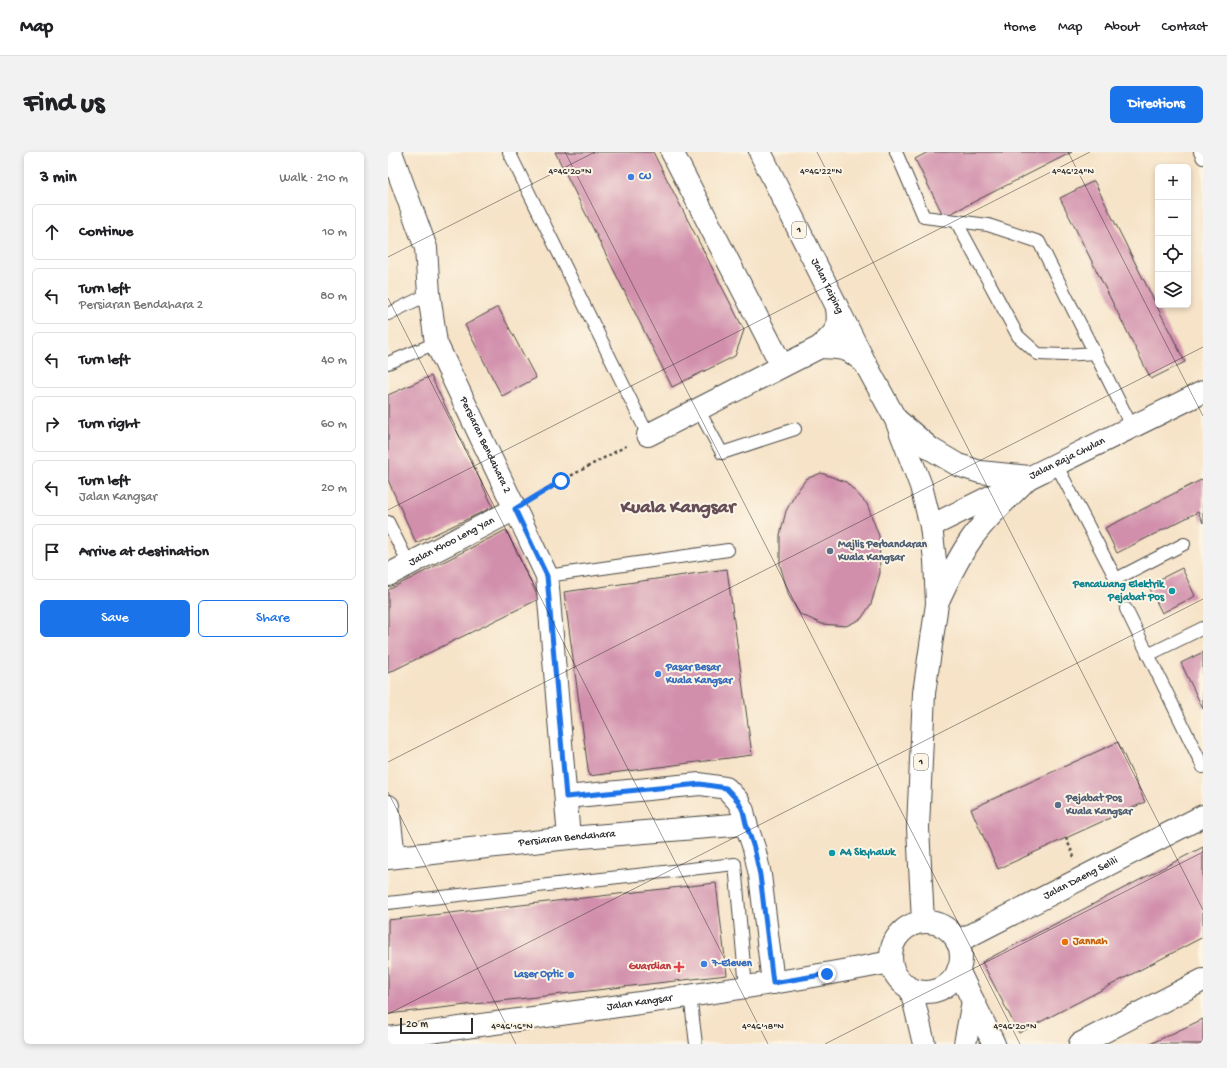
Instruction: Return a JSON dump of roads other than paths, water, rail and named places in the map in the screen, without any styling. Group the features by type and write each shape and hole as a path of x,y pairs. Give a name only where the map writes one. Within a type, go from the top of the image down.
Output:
{"main road":[{"name":"Persiaran Bendahara 2","path":"391,152 426,248 428,294 436,343 547,576 569,838"},
{"path":"672,152 782,366"},
{"name":"Jalan Taiping","path":"760,152 837,308 896,420"},
{"path":"648,435 820,347 834,334 838,319 837,308"},
{"path":"820,347 842,348 851,352 865,363"},
{"name":"Jalan Raja Chulan","path":"931,526 1203,392"},
{"path":"896,420 931,449 958,465 980,472 1029,478"},
{"name":"1","path":"896,420 921,486 931,526 935,560 937,604 924,693 918,812 924,921"},
{"path":"937,604 954,566 972,537 992,514 1029,478"},
{"name":"Jalan Khoo Leng Yan","path":"388,575 515,509"},
{"path":"566,797 700,784 726,788 738,801 743,811 754,848 760,875 773,983"},
{"path":"388,806 391,858"},
{"name":"Jalan Daeng Selili","path":"957,942 1203,816"},
{"name":"Persiaran Bendahara","path":"391,858 569,838 746,824"},
{"path":"924,921 934,922 944,926 952,933 957,942 961,960 953,980 944,987 934,991 922,992 911,989 894,973 891,962 891,950 895,939 902,930 912,924 924,921"},
{"name":"Jalan Kangsar","path":"388,1038 746,988 891,962"},
{"path":"958,970 994,1044"},
{"path":"1080,1044 1203,980"},
{"path":"911,989 924,1044"},
{"path":"966,1044 973,1001"}],"lane":[{"path":"509,152 648,435"},
{"path":"896,152 924,217 988,225 1039,242 1132,427"},
{"path":"1200,152 1203,158"},
{"path":"956,221 1018,336 1038,354 1064,355 1095,353"},
{"path":"388,314 428,294"},
{"path":"388,363 436,343"},
{"path":"698,409 722,453 795,429"},
{"path":"1056,464 1116,579 1184,544"},
{"path":"388,522 409,564"},
{"path":"547,576 728,550"},
{"path":"1126,609 1203,767"},
{"path":"1148,655 1203,628"},
{"path":"388,903 735,864 746,988"},
{"path":"690,995 696,1044"}],"place":[{"name":"CU","path":"631,177"},
{"name":"Majlis Perbandaran Kuala Kangsar","path":"830,551"},
{"name":"Pencawang Elektrik Pejabat Pos","path":"1172,591"},
{"name":"Pasar Besar Kuala Kangsar","path":"658,674"},
{"name":"Pejabat Pos Kuala Kangsar","path":"1058,805"},
{"name":"A4 Skyhawk","path":"832,853"},
{"name":"Jannah","path":"1065,942"},
{"name":"7-Eleven","path":"704,964"},
{"name":"Guardian","path":"679,967"},
{"name":"Laser Optic","path":"571,975"}],"district":[{"name":"Kuala Kangsar","path":"678,508"}]}
